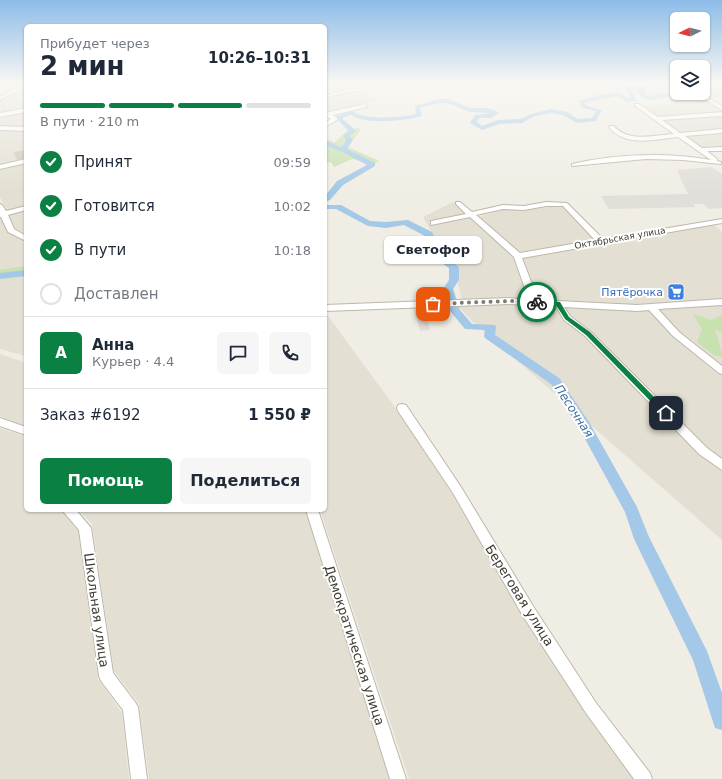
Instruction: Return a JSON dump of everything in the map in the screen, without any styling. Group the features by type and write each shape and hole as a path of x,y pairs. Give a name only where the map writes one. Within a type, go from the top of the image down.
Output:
{"street":[{"path":"657,119 720,164"},
{"path":"612,127 617,133 633,139 722,130"},
{"path":"0,128 24,129"},
{"path":"702,150 722,149"},
{"path":"574,165 599,161 676,158 697,158 720,164"},
{"path":"0,167 24,161"},
{"path":"458,203 518,256 534,302"},
{"path":"434,223 472,216 503,207 524,208 565,204 601,242"},
{"path":"0,206 2,214 11,230 24,238"},
{"path":"2,214 24,208"},
{"name":"Октябрьская улица","path":"518,256 720,223"},
{"path":"327,308 453,303 534,302 608,307 651,307 722,302"},
{"path":"558,303 567,318 588,334 703,451 722,465"},
{"path":"651,307 676,334 722,371"},
{"name":"Береговая улица","path":"402,408 457,490 528,611 592,708 644,779"},
{"path":"0,422 24,431"},
{"name":"Школьная улица","path":"70,512 85,528 106,676 130,708 139,779"},
{"name":"Демократическая улица","path":"313,512 398,779"}],"shaded area":[{"path":"0,119 24,119 24,128 0,127"},
{"path":"722,119 722,129 679,133 661,120"},
{"path":"0,130 24,130 24,160 0,165"},
{"path":"722,132 722,147 702,149 683,135"},
{"path":"24,162 24,207 7,211 0,197 0,168"},
{"path":"711,167 722,174 722,208 709,209 703,204 694,204 695,207 609,209 601,196 688,194 677,170"},
{"path":"453,202 515,256 531,299 462,300 456,276 423,217"},
{"path":"565,205 596,240 517,253 477,217 505,209 525,210"},
{"path":"24,210 24,234 15,229 9,214"},
{"path":"0,216 7,232 24,242 24,268 0,274"},
{"path":"714,225 722,232 722,299 635,305 537,300 521,257"},
{"path":"24,275 24,355 0,349 0,278"},
{"path":"510,304 555,306 564,317 589,336 722,469 722,540 473,322 458,306"},
{"path":"722,305 722,366 680,333 659,309"},
{"path":"564,306 609,310 649,310 672,335 722,375 722,460 707,449 592,332 571,317"},
{"path":"447,308 448,311 426,313 430,330 420,331 414,310"},
{"path":"327,315 397,410 451,492 522,614 633,779 409,779 321,512 327,512"},
{"path":"0,354 24,362 24,425 0,416"},
{"path":"0,428 24,436 24,512 63,512 78,531 98,679 122,713 129,779 0,779"},
{"path":"80,512 307,512 389,779 149,779 139,704 114,671 92,524"}],"green space":[{"path":"358,128 361,129 348,147 379,161 375,163 352,159 334,167 331,162 327,163 327,141 330,140 334,143 348,130"},
{"path":"24,266 24,274 0,278 0,270"},
{"path":"693,314 711,320 722,315 722,333 715,329 722,357 714,355 697,342 702,329"}],"building":[{"path":"24,150 24,158 17,160 13,152"}],"waterway":[{"path":"327,143 339,149 346,147 350,140 346,137 346,135 353,131 341,119"},
{"path":"475,119 473,123 482,128 498,122 522,121 525,119"},
{"path":"575,119 577,121 594,119"},
{"name":"Песочная","path":"327,198 340,183 371,166 371,163 368,161 349,153 343,148"},
{"name":"Песочная","path":"327,207 338,207 368,223 386,225 405,222 429,234 439,257 454,267 454,280 448,289 455,311 469,327 491,327 489,336 555,381 584,425 632,511 642,539 701,657 722,721"},
{"path":"0,276 24,273"}],"way so far":[{"path":"433,304 509,301 537,302"}],"place":[{"name":"Пятёрочка","path":"676,292"},
{"name":"Светофор","path":"433,304"}],"route":[{"path":"537,302 558,303 567,318 588,334 616,360 666,413"}]}
